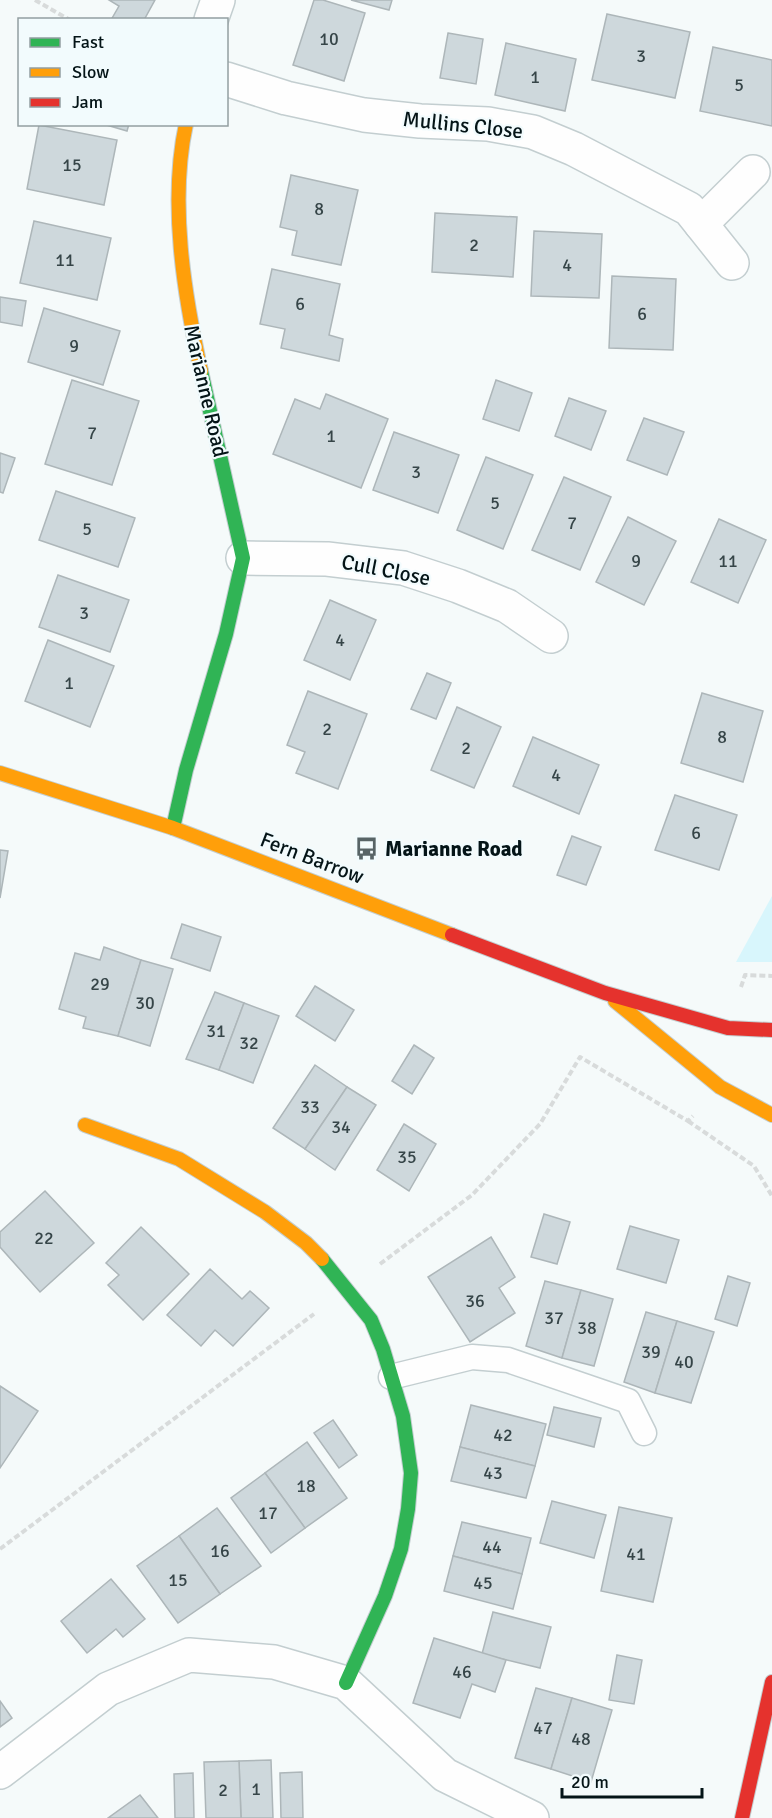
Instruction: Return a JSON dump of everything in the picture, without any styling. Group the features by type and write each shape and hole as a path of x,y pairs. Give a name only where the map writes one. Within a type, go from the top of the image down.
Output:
{"street":[{"path":"212,18 218,0"},
{"name":"Mullins Close","path":"228,81 286,99 364,115 420,121 488,124 533,132 574,149 689,209 732,263"},
{"name":"Marianne Road","path":"173,828 186,770 226,634 243,558 188,313 180,241 180,152 186,126"},
{"path":"701,224 753,172"},
{"name":"Cull Close","path":"243,558 327,559 403,568 458,585 507,606 551,636"},
{"name":"Fern Barrow","path":"0,773 173,828 605,993 728,1028 772,1030"},
{"name":"Fern Barrow","path":"605,993 720,1087 772,1115"},
{"path":"85,1125 179,1159 265,1212 306,1244 348,1288 371,1320 403,1416 411,1473 401,1549 385,1596 346,1683"},
{"path":"0,1773 108,1689 189,1655 274,1662 346,1683 445,1775 532,1818"},
{"path":"742,1818 772,1682"}],"lane":[{"path":"391,1377 472,1357 508,1360 628,1401 644,1433"}],"path":[{"path":"35,0 66,18"},
{"path":"728,1028 745,975 772,976"},
{"path":"0,1549 472,1195 540,1124 580,1057 688,1122 754,1166 772,1196"},
{"path":"688,1122 720,1087"}],"shaded area":[{"path":"772,896 772,962 736,962"}],"building":[{"path":"109,0 155,0 145,18 112,18 119,6"},
{"path":"314,0 323,0 365,13 344,81 293,65"},
{"path":"351,0 392,0 389,10"},
{"path":"607,14 690,32 675,98 592,80"},
{"path":"448,33 483,39 476,84 440,78"},
{"path":"506,43 576,59 565,111 495,95"},
{"path":"713,47 772,60 772,126 700,111"},
{"path":"39,126 117,140 104,205 27,189"},
{"path":"110,126 128,126 127,131"},
{"path":"291,175 358,190 341,265 292,255 297,231 280,227"},
{"path":"435,213 517,217 513,277 432,272"},
{"path":"34,221 111,238 97,300 20,283"},
{"path":"534,231 602,234 599,298 531,296"},
{"path":"272,269 340,284 329,335 343,339 339,361 281,348 285,329 260,324"},
{"path":"612,276 676,279 673,350 609,348"},
{"path":"0,297 26,301 22,326 0,322"},
{"path":"44,308 120,331 103,385 28,362"},
{"path":"72,380 139,401 112,485 45,464"},
{"path":"496,380 532,393 519,431 483,419"},
{"path":"326,394 388,419 361,488 273,454 295,399 320,409"},
{"path":"569,398 606,411 591,450 555,436"},
{"path":"644,418 684,432 667,475 627,460"},
{"path":"394,432 459,455 438,513 373,490"},
{"path":"0,453 15,458 3,493 0,492"},
{"path":"486,457 533,475 503,549 457,530"},
{"path":"564,477 611,497 580,570 532,550"},
{"path":"56,491 135,518 118,567 39,540"},
{"path":"628,517 676,541 644,605 596,582"},
{"path":"719,519 766,540 738,603 691,582"},
{"path":"58,575 129,600 110,652 39,627"},
{"path":"330,600 376,620 350,680 304,660"},
{"path":"48,640 114,666 90,727 25,701"},
{"path":"427,673 451,683 436,719 411,709"},
{"path":"308,691 367,714 338,789 296,773 305,752 287,745"},
{"path":"702,693 763,711 743,782 681,763"},
{"path":"457,707 501,727 474,788 431,770"},
{"path":"533,737 599,765 579,814 513,786"},
{"path":"675,795 737,815 719,870 655,850"},
{"path":"572,836 601,847 586,885 557,875"},
{"path":"0,850 8,851 0,898"},
{"path":"182,924 221,937 210,971 171,958"},
{"path":"104,947 141,960 118,1036 83,1028 86,1017 59,1009 75,953 100,960"},
{"path":"141,960 173,969 150,1046 118,1036"},
{"path":"315,986 354,1010 335,1041 296,1016"},
{"path":"215,992 244,1003 219,1070 186,1059"},
{"path":"244,1003 279,1016 253,1083 219,1070"},
{"path":"414,1045 434,1058 412,1094 392,1081"},
{"path":"315,1065 347,1087 305,1149 273,1128"},
{"path":"347,1087 376,1105 335,1170 305,1149"},
{"path":"404,1124 436,1144 409,1191 377,1170"},
{"path":"45,1191 94,1243 40,1292 0,1247 0,1232"},
{"path":"544,1214 570,1222 557,1264 531,1257"},
{"path":"630,1226 679,1240 666,1283 617,1269"},
{"path":"141,1227 189,1274 143,1320 108,1285 119,1275 106,1263"},
{"path":"491,1237 515,1277 499,1288 515,1313 470,1342 428,1277"},
{"path":"210,1269 242,1299 250,1291 269,1308 233,1346 215,1330 201,1346 167,1315"},
{"path":"728,1276 750,1283 737,1326 715,1319"},
{"path":"545,1281 581,1290 562,1358 526,1346"},
{"path":"581,1290 613,1299 594,1366 562,1358"},
{"path":"646,1312 677,1321 655,1393 624,1382"},
{"path":"677,1321 714,1332 691,1403 655,1393"},
{"path":"0,1386 38,1411 0,1468"},
{"path":"471,1405 546,1424 535,1466 460,1447"},
{"path":"554,1407 601,1418 594,1447 547,1435"},
{"path":"333,1420 357,1455 339,1468 314,1433"},
{"path":"307,1442 347,1498 305,1528 265,1473"},
{"path":"460,1447 535,1466 526,1498 451,1481"},
{"path":"265,1473 305,1528 271,1553 231,1498"},
{"path":"552,1501 606,1515 594,1558 540,1543"},
{"path":"619,1507 672,1518 653,1602 601,1591"},
{"path":"217,1508 261,1566 220,1594 179,1536"},
{"path":"462,1522 531,1538 522,1574 453,1556"},
{"path":"179,1536 220,1594 178,1623 137,1566"},
{"path":"453,1556 522,1574 513,1609 444,1591"},
{"path":"111,1579 145,1619 123,1637 116,1629 87,1653 61,1621"},
{"path":"493,1612 551,1627 540,1668 482,1654"},
{"path":"434,1638 506,1660 495,1692 472,1684 460,1718 413,1703"},
{"path":"617,1655 642,1660 634,1704 609,1700"},
{"path":"536,1688 572,1698 551,1769 515,1758"},
{"path":"572,1698 612,1710 591,1782 551,1769"},
{"path":"0,1701 12,1718 0,1727"},
{"path":"271,1760 273,1818 241,1818 239,1761"},
{"path":"239,1761 241,1818 206,1818 204,1762"},
{"path":"302,1772 303,1818 281,1818 280,1773"},
{"path":"193,1773 194,1818 175,1818 174,1774"},
{"path":"140,1795 158,1818 108,1818"}],"traffic: fast":[{"path":"173,828 186,770 226,634 243,558 201,371"},
{"path":"322,1259 371,1320 383,1349 403,1416 411,1473 401,1549 385,1596 346,1683"}],"traffic: slow":[{"path":"186,126 179,185 181,248 189,311 201,371"},
{"path":"0,773 173,828 452,935"},
{"path":"615,1001 720,1087 772,1115"},
{"path":"85,1125 179,1159 265,1212 306,1243 322,1259"}],"traffic: jam":[{"path":"452,935 605,993 728,1028 772,1030"},
{"path":"742,1818 772,1682"}],"place":[{"name":"Marianne Road","path":"367,849"}]}
